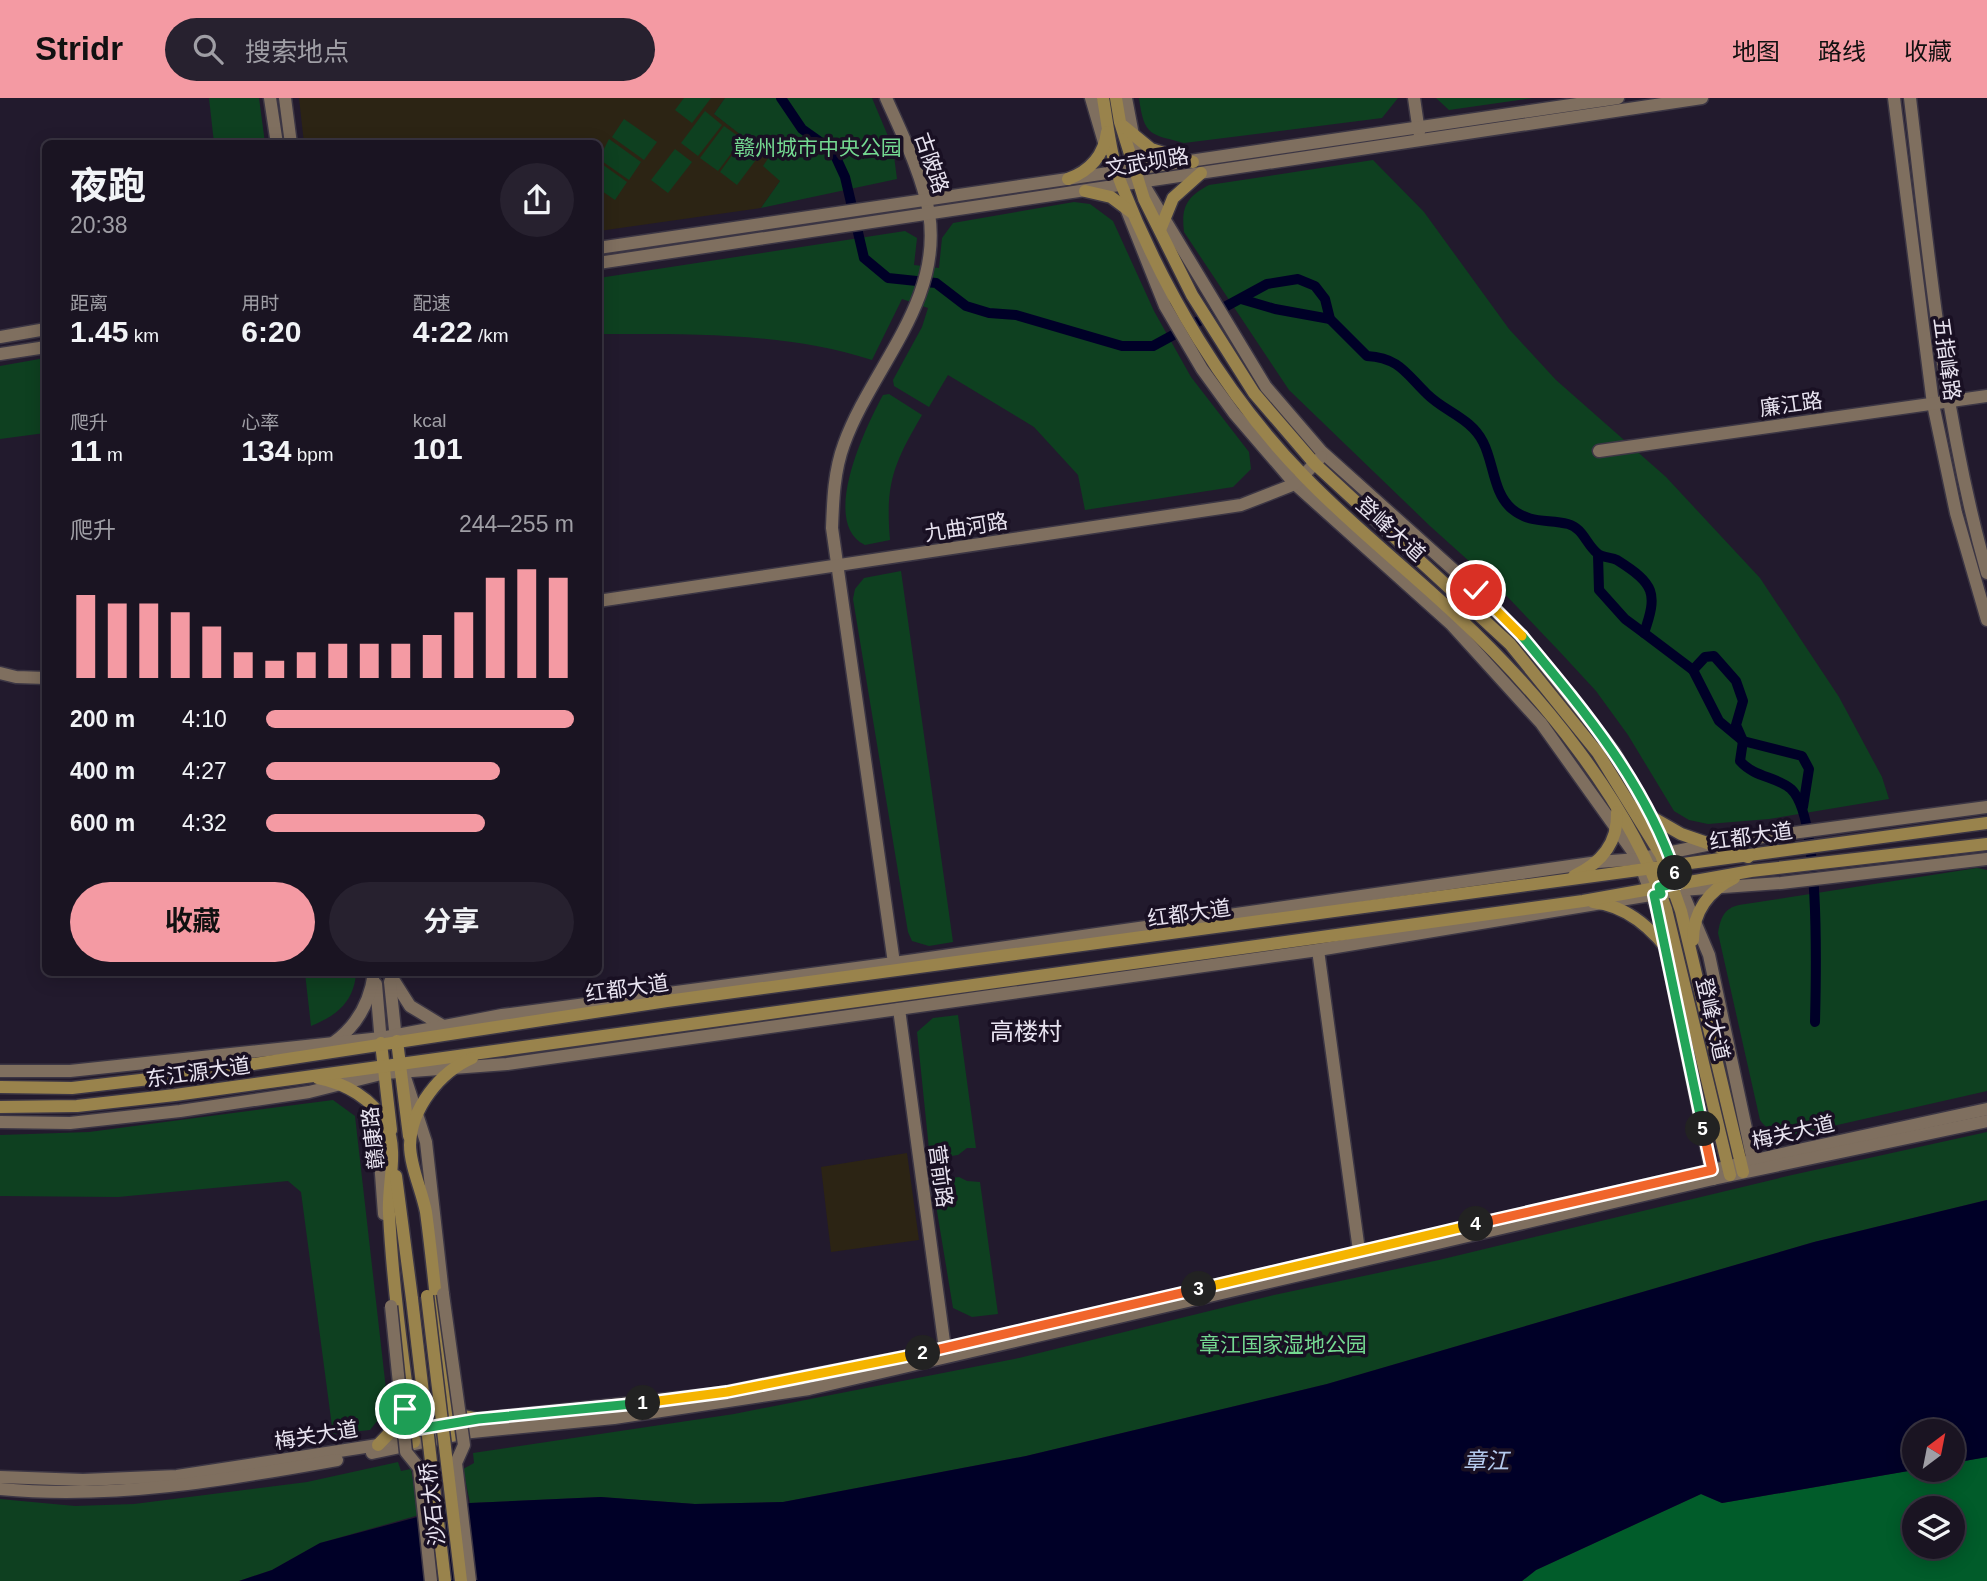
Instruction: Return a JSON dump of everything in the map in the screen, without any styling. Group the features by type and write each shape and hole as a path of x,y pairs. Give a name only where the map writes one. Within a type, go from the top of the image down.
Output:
{"main road":[{"name":"登峰大道","path":"1104,98 1160,230 1192,295 1254,393 1315,464 1510,644 1563,706 1667,860 1677,887 1742,1168"},
{"name":"登峰大道","path":"1116,98 1113,122 1116,172 1171,304 1299,480 1499,657 1552,716 1617,812 1644,864"},
{"path":"1068,179 1090,168 1104,145 1113,122 1160,153 1197,167 1173,198 1160,230"},
{"path":"1085,191 1111,197 1125,206 1140,225"},
{"path":"1629,804 1652,820 1748,857"},
{"path":"1564,882 1598,862 1611,844 1617,828 1617,812"},
{"name":"红都大道","path":"396,1038 485,1029 667,1002 1564,882 1667,860 1748,857 1987,823"},
{"name":"红都大道","path":"1677,887 1751,871 1870,860 1987,844"},
{"path":"1694,962 1695,922 1704,902 1719,886 1751,871"},
{"name":"登峰大道","path":"1656,891 1742,1168"},
{"name":"红都大道","path":"402,1068 493,1052 1656,891"},
{"path":"1583,901 1603,903 1639,921 1664,944 1682,971"},
{"name":"东江源大道","path":"0,1087 72,1088 307,1056 396,1038"},
{"name":"赣康路","path":"396,1038 402,1068 428,1296"},
{"name":"赣康路","path":"381,1041 412,1299"},
{"path":"452,1429 425,1210 410,1144 419,1113 434,1087 456,1066 493,1052"},
{"name":"东江源大道","path":"0,1107 78,1106 384,1070"},
{"path":"307,1077 338,1083 360,1095 383,1119 392,1144 389,1212 413,1436"},
{"name":"沙石大桥","path":"428,1296 461,1581"},
{"name":"沙石大桥","path":"412,1299 445,1581"},
{"path":"378,1445 399,1423 407,1395"},
{"path":"447,1395 458,1413 478,1419"}],"street":[{"path":"270,98 276,140"},
{"path":"285,98 290,140"},
{"name":"古陂路","path":"886,98 926,200 931,244 926,277 900,339 843,446 832,508 836,567 894,963"},
{"path":"1091,98 1104,145 1116,172"},
{"path":"1126,98 1134,137 1135,169"},
{"path":"1415,98 1419,133"},
{"name":"文武坝路","path":"602,262 1085,191 1140,182 1197,167 1419,133 1618,98"},
{"name":"文武坝路","path":"1419,133 1702,98"},
{"name":"五指峰路","path":"1894,98 1933,404 1956,513 1987,620"},
{"name":"五指峰路","path":"1910,98 1948,402 1968,507 1987,573"},
{"name":"文武坝路","path":"602,247 1135,169 1197,167"},
{"path":"1140,182 1164,216 1200,281 1266,387 1324,453 1476,590 1521,636 1583,709 1614,752 1652,820 1667,860 1711,844 1987,807"},
{"path":"1120,185 1125,206 1202,369 1234,413 1299,480 1451,624 1541,723 1644,864 1656,891 1664,944 1713,1175"},
{"path":"0,337 42,331"},
{"path":"0,354 42,348"},
{"name":"廉江路","path":"1600,451 1987,396"},
{"name":"九曲河路","path":"602,600 1241,505 1299,480 1324,453"},
{"path":"0,673 42,678"},
{"path":"0,1122 70,1123 180,1111 309,1092 384,1070 507,1064 1318,950 1603,903 1677,887 1781,883 1987,859"},
{"path":"396,1038 441,1026 1598,862 1644,864"},
{"path":"1677,887 1709,955 1742,1168"},
{"path":"1318,950 1359,1257"},
{"path":"307,1056 335,1042 352,1026 364,1009 373,976"},
{"name":"赣康路","path":"374,976 381,1041"},
{"name":"赣康路","path":"389,976 396,1038"},
{"path":"390,976 397,991 410,1006 441,1026 464,1030 485,1029"},
{"name":"营前路","path":"899,1009 945,1349"},
{"path":"0,1071 70,1072 335,1042 381,1041"},
{"path":"402,1068 419,1113 426,1142 464,1445 456,1463 470,1581"},
{"path":"384,1070 383,1119 379,1147 390,1306 406,1452 419,1468 431,1581"},
{"name":"梅关大道","path":"452,1429 478,1419 716,1394 945,1349 1359,1257 1987,1109"},
{"name":"梅关大道","path":"1742,1168 1987,1121"},
{"name":"梅关大道","path":"0,1477 83,1480 177,1476 378,1445 452,1429 614,1418 809,1390 1359,1257"},
{"name":"梅关大道","path":"0,1489 83,1492 176,1486 391,1450 413,1436"}],"shaded area":[{"path":"299,98 725,98 714,114 770,157 780,181 761,208 602,231 602,140 304,140"},
{"path":"907,1153 919,1240 831,1252 821,1167"}],"green space":[{"path":"209,98 259,98 265,140 214,140"},
{"path":"684,98 711,98 692,123 675,110"},
{"name":"赣州城市中央公园","path":"725,98 872,98 893,148 897,179 761,208 780,181 763,166 769,157 714,114"},
{"path":"1139,98 1398,98 1382,118 1184,143 1151,132 1144,120"},
{"path":"1436,98 1533,98 1449,110"},
{"path":"705,111 722,125 698,156 681,143"},
{"path":"624,119 657,142 644,160 612,137"},
{"path":"724,126 742,139 718,171 700,158"},
{"path":"609,139 641,162 629,180 602,161 602,153"},
{"path":"743,140 761,153 737,185 720,172"},
{"path":"675,149 692,162 668,193 651,180"},
{"path":"1373,160 1424,212 1509,329 1556,380 1666,477 1760,578 1839,697 1882,777 1889,799 1769,819 1708,824 1689,820 1674,811 1628,735 1596,691 1500,589 1430,526 1289,390 1184,232 1187,203 1209,185"},
{"path":"602,164 627,182 615,200 602,191"},
{"path":"1074,202 1090,204 1113,221 1154,311 1191,377 1249,452 1251,469 1233,487 1085,510 1078,475 1034,427 948,375 929,407 894,386 893,380 922,327 928,308 902,299 872,360 771,339 602,334 602,278 905,231 917,238 914,265 939,268 942,238 953,223"},
{"path":"42,359 42,433 0,439 0,366"},
{"path":"889,394 922,415 904,447 894,474 889,503 890,540 865,545 852,534 846,517 846,496 850,473 867,428 883,395"},
{"path":"901,571 953,942 929,946 912,941 908,932 853,599 855,589 864,578"},
{"path":"1977,868 1987,870 1987,1091 1789,1136 1776,1134 1769,1129 1760,1120 1718,933 1726,911 1739,905"},
{"path":"305,976 356,976 352,992 342,1007 311,1026"},
{"path":"958,1015 976,1148 967,1148 958,1155 930,1159 917,1032 933,1018"},
{"path":"333,1100 355,1116 388,1407 370,1430 333,1434 301,1192 288,1181 118,1197 0,1196 0,1135 89,1132"},
{"name":"章江国家湿地公园","path":"1987,1132 1987,1200 1814,1242 1327,1384 1026,1456 783,1502 695,1504 600,1497 470,1503 463,1469 474,1463 473,1453 734,1414 1019,1358 1274,1295 1439,1260 1792,1175"},
{"path":"959,1177 980,1182 998,1314 972,1317 953,1308 932,1181"},
{"path":"1987,1457 1987,1581 1522,1581 1536,1570 1701,1494 1722,1503 1902,1472 1902,1482 1965,1482 1965,1461"},
{"path":"398,1462 401,1471 411,1469 419,1515 320,1543 272,1570 239,1581 0,1581 0,1499 75,1506 134,1504 307,1482"}],"water":[{"name":"章江","path":"1987,1200 1987,1457 1965,1461 1965,1419 1902,1419 1902,1472 1722,1503 1701,1494 1536,1570 1522,1581 239,1581 272,1570 320,1543 470,1503 601,1497 695,1504 783,1502 1026,1456 1327,1384 1814,1242"}],"waterway":[{"path":"781,98 802,129 833,151 845,177 864,258 888,278 936,283 966,306 989,313 1016,315 1122,346 1153,346 1267,284 1298,279 1315,286 1325,299 1330,319 1367,356 1395,364 1434,400 1472,427 1487,450 1501,495 1512,509 1532,519 1573,526 1599,555 1617,560 1646,583 1652,599 1644,633 1693,670 1705,657 1714,656 1736,681 1743,701 1736,725 1743,741 1740,761 1752,771 1791,789 1801,805 1808,831 1815,900 1815,1022"},
{"path":"1241,299 1275,309 1330,319"},
{"path":"1598,555 1599,590 1625,619 1644,633"},
{"path":"1693,670 1719,721 1743,741 1802,756 1809,769 1803,807"}],"district":[{"name":"高楼村","path":"1026,1031"}],"route":[{"path":"405,1409 407,1395 412,1430 478,1419 709,1395 806,1378 945,1349 1712,1170 1654,895 1661,894 1659,887 1678,883 1668,853 1614,752 1583,709 1521,636 1476,590"}]}
